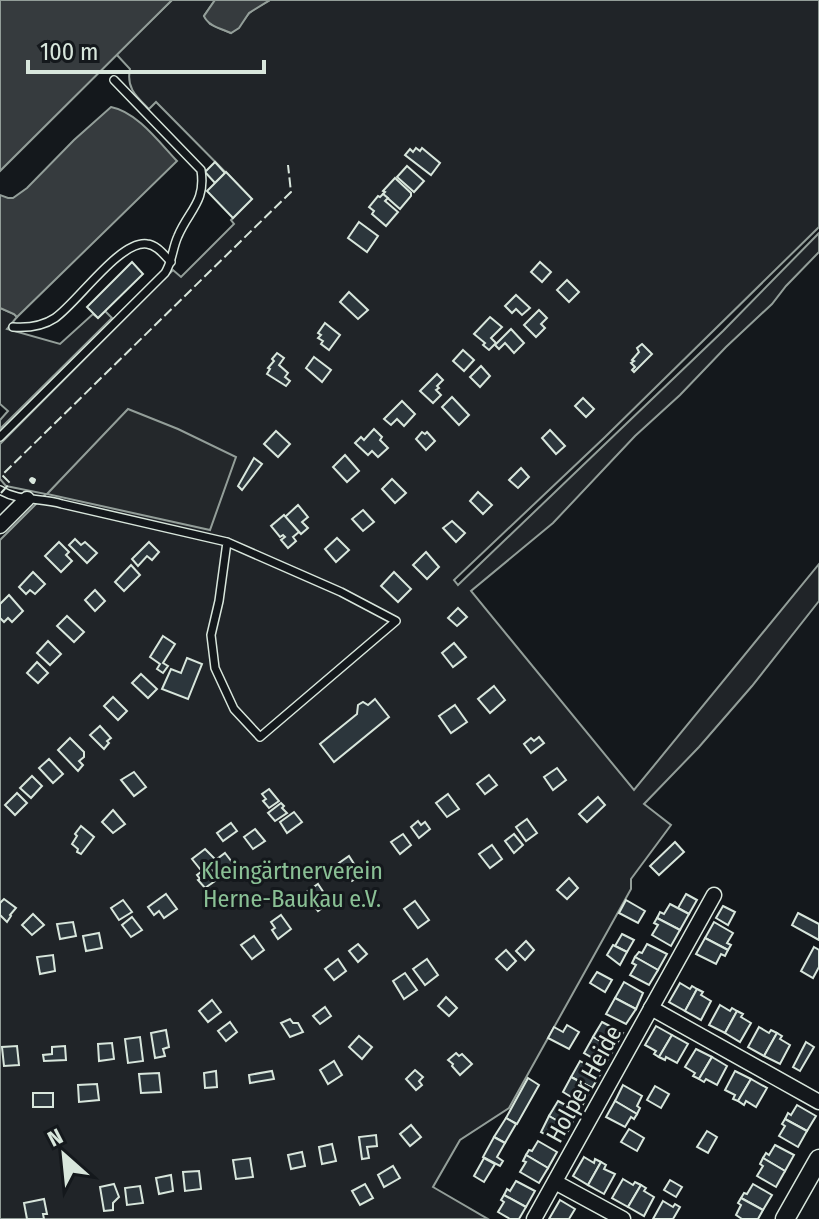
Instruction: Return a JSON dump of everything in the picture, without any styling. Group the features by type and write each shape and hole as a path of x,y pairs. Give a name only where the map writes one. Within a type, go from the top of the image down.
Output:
{"street":[{"path":"0,526 27,499"},
{"name":"Holper Heide","path":"534,1219 714,895"},
{"name":"Holper Heide","path":"651,1008 819,1102"},
{"path":"785,1219 819,1159"},
{"name":"Holper Heide","path":"555,1182 623,1219"}],"lane":[{"path":"0,437 165,273 177,237 200,199 203,183 201,170 114,80"},
{"path":"13,327 30,328 54,319 127,248 143,243 156,246 171,262"},
{"path":"0,490 13,497 50,500 227,542 341,592 396,621 260,737 234,709 215,668 211,635 227,542"}],"green space":[{"name":"Kleingärtnerverein Herne-Baukau e.V.","path":"172,0 215,0 204,16 210,24 231,33 251,12 270,0 819,0 819,227 454,580 458,585 723,331 819,233 819,252 772,304 635,436 553,523 471,591 634,790 819,564 819,601 752,686 644,804 671,825 631,879 631,889 509,1108 460,1140 433,1187 488,1219 0,1219 0,540 46,494 6,486 0,479 0,444 173,270 181,277 234,224 231,220 252,199 156,102 149,109 140,100 131,87 130,69 116,54"},
{"path":"0,308 17,317 7,329 60,344 93,314 98,318 105,311 112,318 0,429 0,420 8,411 0,404"}],"shaded area":[{"path":"0,0 172,0 0,171"},
{"path":"215,0 270,0 249,13 239,28 231,33 212,25 204,16"},
{"path":"111,107 139,121 177,161 17,317 0,308 0,195 13,198 27,188"},
{"path":"128,409 236,457 210,530 47,494"}],"building":[{"path":"416,148 420,151 422,148 440,163 431,175 405,155"},
{"path":"215,162 225,173 215,183 205,172"},
{"path":"407,166 424,181 414,192 397,177"},
{"path":"226,172 252,199 233,218 207,191"},
{"path":"395,178 411,193 400,209 383,194"},
{"path":"383,194 388,198 385,201 398,212 386,226 372,214 374,211 369,207"},
{"path":"359,222 378,236 367,252 348,238"},
{"path":"132,262 143,274 98,318 87,307"},
{"path":"540,262 551,272 542,282 531,272"},
{"path":"567,280 579,292 569,302 557,290"},
{"path":"349,292 368,310 358,319 340,302"},
{"path":"516,295 530,308 522,315 516,309 512,313 505,306"},
{"path":"539,310 547,318 541,324 545,328 536,337 524,325"},
{"path":"490,317 502,327 491,338 496,343 489,350 474,334"},
{"path":"325,323 340,335 329,350 318,338"},
{"path":"511,329 524,343 514,353 505,343 499,349 495,345"},
{"path":"642,344 652,354 634,372 635,367 631,363"},
{"path":"463,350 474,360 464,371 453,361"},
{"path":"277,353 284,358 279,365 288,373 285,377 290,381 286,386 267,374"},
{"path":"314,357 331,370 322,382 306,368"},
{"path":"481,366 490,376 480,387 470,377"},
{"path":"437,374 443,380 436,390 441,395 433,403 420,391"},
{"path":"452,397 469,415 459,425 442,407"},
{"path":"583,398 594,409 586,417 575,406"},
{"path":"402,401 415,414 404,426 397,419 391,425 384,419"},
{"path":"374,429 388,448 378,457 372,451 368,455 355,443 361,437 364,440"},
{"path":"550,430 565,446 556,454 542,438"},
{"path":"276,431 290,444 278,457 264,444"},
{"path":"422,432 427,432 435,441 426,450 416,439"},
{"path":"345,455 359,471 347,482 333,467"},
{"path":"254,458 262,464 242,490 238,486"},
{"path":"521,468 529,477 518,488 509,480"},
{"path":"392,479 406,493 395,503 382,489"},
{"path":"478,492 492,505 483,514 470,501"},
{"path":"298,505 308,517 302,522 308,528 301,534 285,517"},
{"path":"363,510 374,522 363,531 352,519"},
{"path":"284,515 299,532 293,537 296,541 288,548 281,540 285,537 280,537 271,526"},
{"path":"452,521 465,533 456,542 443,528"},
{"path":"337,538 349,550 336,562 325,549"},
{"path":"75,539 81,545 85,542 97,553 87,563 69,545"},
{"path":"59,542 69,552 66,555 72,561 61,572 45,556"},
{"path":"149,542 159,552 152,560 147,556 138,566 132,559"},
{"path":"426,552 439,567 427,579 413,565"},
{"path":"131,565 140,575 124,591 115,582"},
{"path":"33,572 45,584 35,594 30,590 26,594 19,587"},
{"path":"394,572 411,589 398,602 381,586"},
{"path":"95,590 105,601 95,611 85,600"},
{"path":"9,595 23,611 12,622 8,618 4,622 0,618 0,604"},
{"path":"458,608 467,617 457,626 448,618"},
{"path":"67,616 84,632 74,642 57,626"},
{"path":"163,636 175,644 163,663 168,666 163,673 157,669 160,664 150,657"},
{"path":"48,641 61,654 50,665 37,653"},
{"path":"454,643 466,657 453,667 442,653"},
{"path":"187,658 202,664 188,699 162,689 171,669 181,673"},
{"path":"37,662 48,673 38,683 27,673"},
{"path":"141,674 157,689 148,698 132,683"},
{"path":"494,686 505,700 490,713 478,699"},
{"path":"113,697 127,711 118,720 104,706"},
{"path":"375,699 389,717 334,762 320,744 357,714 358,705 363,702 368,705"},
{"path":"455,705 467,722 451,733 439,716"},
{"path":"100,726 111,738 104,749 90,735"},
{"path":"539,737 544,743 531,753 524,744 531,738 534,741"},
{"path":"70,738 84,752 84,757 79,761 83,765 78,771 58,750"},
{"path":"49,759 63,774 53,783 39,768"},
{"path":"557,768 566,780 553,790 544,777"},
{"path":"134,772 146,787 134,796 121,780"},
{"path":"489,775 497,785 485,794 477,784"},
{"path":"32,776 42,786 31,798 20,788"},
{"path":"269,789 279,801 269,808 262,794"},
{"path":"17,793 27,803 15,815 5,805"},
{"path":"448,794 459,809 447,817 436,803"},
{"path":"598,797 605,805 587,822 579,814"},
{"path":"281,803 287,813 275,821 268,813"},
{"path":"113,810 125,824 113,833 102,822"},
{"path":"294,812 302,822 287,833 280,822"},
{"path":"527,819 537,833 526,841 516,827"},
{"path":"418,821 421,825 425,822 430,829 419,838 411,827"},
{"path":"231,823 237,831 223,841 217,833"},
{"path":"81,826 94,837 81,854 72,844"},
{"path":"255,829 265,841 253,849 244,837"},
{"path":"403,834 411,845 400,854 391,842"},
{"path":"514,834 523,845 514,853 505,841"},
{"path":"675,842 684,852 659,875 650,866"},
{"path":"492,845 502,859 490,868 479,854"},
{"path":"205,849 215,859 200,869 192,859"},
{"path":"225,853 235,866 223,875 213,862"},
{"path":"349,856 364,873 352,881 339,863"},
{"path":"209,866 218,879 205,888 197,875"},
{"path":"569,878 578,888 567,899 557,890"},
{"path":"318,884 330,902 318,911 305,893"},
{"path":"166,894 177,909 164,918 159,911 154,915 148,907"},
{"path":"686,894 697,900 689,914 678,908"},
{"path":"4,899 16,908 7,922 0,915 0,903"},
{"path":"123,900 132,912 119,920 111,908"},
{"path":"626,900 645,911 638,923 619,913"},
{"path":"415,901 429,920 418,928 404,909"},
{"path":"670,904 689,914 680,930 657,918 660,912 664,914"},
{"path":"723,906 735,912 728,925 716,918"},
{"path":"798,913 819,924 819,940 792,925"},
{"path":"33,914 44,925 32,935 22,925"},
{"path":"281,915 291,929 278,939 271,922"},
{"path":"132,917 142,930 131,937 122,925"},
{"path":"657,918 680,930 671,946 652,935 658,925 654,923"},
{"path":"73,922 76,936 60,939 57,924"},
{"path":"714,922 733,933 727,943 731,945 728,950 705,938"},
{"path":"99,933 102,948 86,951 83,936"},
{"path":"622,934 634,940 627,952 615,946"},
{"path":"254,936 264,950 252,959 241,945"},
{"path":"705,938 728,950 725,956 721,954 716,964 696,954"},
{"path":"526,941 534,950 525,960 516,951"},
{"path":"358,944 367,954 358,962 349,951"},
{"path":"647,944 667,954 658,970 635,957 642,953"},
{"path":"613,945 627,952 620,965 607,955"},
{"path":"814,947 819,950 819,967 813,978 801,971"},
{"path":"506,950 516,961 507,970 496,959"},
{"path":"53,955 55,971 40,974 37,957"},
{"path":"635,957 658,970 649,985 630,975 636,965 632,963"},
{"path":"338,959 346,971 334,980 325,969"},
{"path":"427,959 438,975 425,985 413,969"},
{"path":"597,972 612,980 605,992 590,983"},
{"path":"405,973 417,990 404,999 393,981"},
{"path":"624,982 643,993 636,1009 615,998"},
{"path":"680,983 697,989 685,1011 669,1002"},
{"path":"697,989 711,1001 701,1020 685,1011"},
{"path":"446,997 457,1008 449,1016 438,1006"},
{"path":"615,998 636,1009 626,1024 606,1014"},
{"path":"212,1000 221,1012 208,1022 199,1011"},
{"path":"720,1005 737,1011 725,1033 709,1025"},
{"path":"325,1007 331,1016 320,1024 313,1016"},
{"path":"737,1011 751,1023 740,1042 725,1033"},
{"path":"290,1019 298,1023 303,1032 290,1037 281,1023"},
{"path":"230,1022 237,1032 226,1041 218,1031"},
{"path":"602,1022 623,1033 614,1049 593,1037"},
{"path":"567,1025 579,1032 569,1049 548,1038 554,1027 563,1032"},
{"path":"656,1026 672,1035 659,1057 654,1054 656,1051 645,1045"},
{"path":"759,1027 769,1033 771,1030 777,1033 764,1056 748,1047"},
{"path":"166,1030 169,1047 163,1049 165,1056 155,1058 151,1033"},
{"path":"777,1033 790,1045 780,1064 764,1056"},
{"path":"672,1035 688,1044 677,1063 659,1057"},
{"path":"359,1036 372,1047 362,1059 349,1047"},
{"path":"140,1037 143,1061 128,1063 125,1039"},
{"path":"593,1037 614,1049 605,1065 584,1053"},
{"path":"806,1042 814,1047 800,1071 793,1067"},
{"path":"112,1043 114,1059 99,1061 98,1044"},
{"path":"17,1046 19,1065 4,1066 2,1047"},
{"path":"65,1046 66,1060 44,1061 43,1055 52,1054 52,1047"},
{"path":"696,1049 712,1057 699,1079 685,1067"},
{"path":"456,1053 459,1056 462,1054 472,1064 460,1075 448,1060"},
{"path":"712,1057 727,1066 717,1085 699,1079"},
{"path":"334,1061 342,1075 328,1084 320,1070"},
{"path":"580,1061 601,1073 592,1088 571,1077"},
{"path":"415,1070 423,1077 419,1081 422,1085 416,1090 406,1079"},
{"path":"216,1071 217,1087 205,1088 204,1073"},
{"path":"272,1071 274,1079 250,1083 249,1075"},
{"path":"735,1071 751,1079 738,1101 733,1099 735,1095 725,1090"},
{"path":"159,1073 161,1092 141,1093 139,1074"},
{"path":"571,1077 592,1088 583,1104 563,1092"},
{"path":"528,1078 539,1085 517,1124 506,1118"},
{"path":"751,1079 767,1088 756,1107 746,1101 744,1105 738,1101"},
{"path":"97,1084 99,1100 79,1102 78,1085"},
{"path":"623,1085 642,1096 637,1114 615,1101"},
{"path":"655,1086 669,1094 661,1108 647,1100"},
{"path":"33,1093 53,1093 53,1107 33,1107"},
{"path":"558,1101 577,1111 570,1128 549,1116"},
{"path":"615,1101 637,1114 625,1127 606,1117"},
{"path":"797,1105 816,1116 807,1131 785,1119"},
{"path":"549,1116 570,1128 560,1143 541,1132"},
{"path":"506,1118 516,1124 505,1143 494,1137"},
{"path":"785,1119 807,1131 798,1147 779,1136"},
{"path":"411,1125 421,1137 410,1146 400,1134"},
{"path":"629,1129 644,1138 637,1151 621,1142"},
{"path":"707,1131 717,1137 708,1153 697,1147"},
{"path":"376,1135 377,1146 367,1147 369,1158 362,1159 359,1137"},
{"path":"494,1137 505,1143 497,1157 503,1161 500,1166 483,1157"},
{"path":"538,1141 557,1152 548,1168 526,1155"},
{"path":"332,1144 336,1161 322,1164 319,1147"},
{"path":"775,1145 794,1155 785,1171 763,1158"},
{"path":"302,1152 305,1166 291,1169 288,1155"},
{"path":"526,1155 548,1168 539,1183 520,1172"},
{"path":"584,1157 594,1163 595,1159 601,1162 588,1185 573,1176"},
{"path":"250,1158 253,1177 236,1179 233,1160"},
{"path":"484,1158 495,1164 484,1182 474,1176"},
{"path":"763,1158 785,1171 776,1187 757,1176 763,1166 760,1164"},
{"path":"601,1162 606,1165 604,1169 615,1174 604,1194 588,1185"},
{"path":"393,1166 400,1178 384,1187 378,1175"},
{"path":"199,1171 201,1189 185,1191 183,1172"},
{"path":"171,1175 173,1191 159,1194 156,1178"},
{"path":"623,1179 633,1185 635,1182 641,1185 628,1207 612,1198"},
{"path":"670,1180 682,1187 676,1197 664,1190"},
{"path":"516,1181 535,1191 526,1207 504,1195"},
{"path":"114,1184 119,1197 113,1203 113,1210 104,1211 100,1187"},
{"path":"365,1184 373,1198 360,1205 352,1191"},
{"path":"753,1184 772,1195 763,1210 741,1198"},
{"path":"641,1185 654,1197 644,1216 628,1207"},
{"path":"140,1186 143,1203 127,1205 125,1188"},
{"path":"504,1195 526,1207 519,1219 510,1219 498,1212"},
{"path":"741,1198 763,1210 758,1219 742,1219 736,1215"},
{"path":"44,1199 47,1214 43,1214 44,1219 27,1219 24,1203"},
{"path":"560,1200 575,1209 569,1219 549,1219"},
{"path":"663,1201 680,1207 673,1219 653,1219"}],"fence":[{"path":"1,493 10,483 2,475 291,192 288,165"}],"wall":[{"path":"32,479 34,480 33,482 31,480 32,479"}]}
